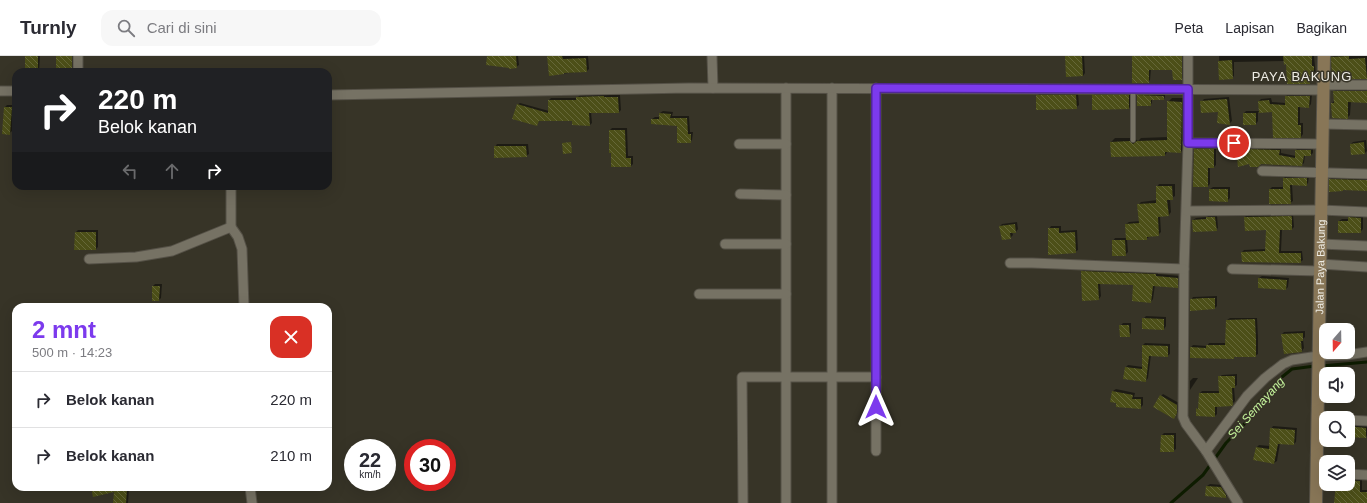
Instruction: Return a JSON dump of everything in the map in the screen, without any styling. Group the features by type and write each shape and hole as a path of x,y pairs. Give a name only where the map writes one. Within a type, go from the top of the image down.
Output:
{"main road":[{"name":"Jalan Paya Bakung","path":"1321,411 1318,360 1324,56"},
{"name":"Jalan Paya Bakung","path":"1316,503 1319,485"}],"street":[{"path":"78,56 78,68"},
{"path":"712,56 713,88"},
{"path":"1188,56 1188,143 1184,269 1183,417 1186,424 1230,488 1238,503"},
{"path":"332,95 713,88 1324,88 1367,84"},
{"path":"786,88 786,503"},
{"path":"832,88 832,503"},
{"path":"876,88 876,451"},
{"path":"0,91 12,91"},
{"path":"1323,124 1367,125"},
{"path":"1188,143 1323,144"},
{"path":"739,144 786,144"},
{"path":"1262,171 1367,174"},
{"path":"230,190 231,227 238,237 242,249 244,303"},
{"path":"740,194 786,195"},
{"path":"1186,210 1321,210 1367,212"},
{"path":"89,259 136,257 172,251 231,227"},
{"path":"725,244 786,244"},
{"path":"1321,244 1367,246"},
{"path":"1010,263 1184,269"},
{"path":"1232,269 1367,267"},
{"path":"699,294 786,294"},
{"path":"1207,454 1247,396 1274,371 1287,362 1318,360 1367,352"},
{"path":"742,503 742,377 876,377"},
{"path":"1355,420 1367,421"},
{"path":"1355,474 1367,475"},
{"path":"250,491 252,503"}],"lane":[{"path":"1133,89 1133,140"}],"building":[{"path":"25,56 38,56 38,68 25,68"},
{"path":"56,56 72,56 72,68 56,68"},
{"path":"487,56 516,56 517,68 509,69 486,65"},
{"path":"547,56 562,56 563,59 586,58 587,72 564,73 549,76"},
{"path":"1065,56 1082,56 1083,76 1066,77"},
{"path":"1132,56 1182,56 1182,80 1173,80 1172,70 1149,70 1149,83 1132,83"},
{"path":"1283,56 1312,56 1314,79 1310,79 1310,84 1287,84 1286,64 1284,65"},
{"path":"1349,56 1349,59 1365,58 1367,79 1332,79 1331,57"},
{"path":"1232,60 1233,79 1219,80 1218,61"},
{"path":"1333,91 1367,91 1367,103 1348,102 1348,119 1332,118 1331,103 1334,103"},
{"path":"1036,95 1076,95 1077,109 1036,110"},
{"path":"1092,95 1129,95 1129,109 1092,110"},
{"path":"1137,95 1164,96 1164,100 1151,100 1151,106 1137,106"},
{"path":"1285,96 1310,96 1309,108 1298,107 1298,125 1301,125 1301,138 1273,138 1272,112 1259,113 1258,101 1269,100 1270,104 1285,105"},
{"path":"576,97 618,97 619,113 589,113 590,126 572,125 572,121 539,121 537,126 512,119 517,104 548,113 548,100 576,100"},
{"path":"1227,99 1230,125 1217,123 1218,112 1201,113 1200,101"},
{"path":"1167,101 1182,102 1181,153 1165,152 1165,156 1111,157 1110,142 1130,141 1133,144 1137,141 1167,140"},
{"path":"4,107 12,107 10,135 2,134"},
{"path":"659,113 671,114 670,118 687,118 688,134 691,134 691,143 677,143 677,126 651,124 651,119 659,119"},
{"path":"1243,113 1256,113 1256,125 1243,125"},
{"path":"609,130 625,130 626,158 631,158 631,167 611,167 611,153 609,153"},
{"path":"571,142 572,153 563,154 562,143"},
{"path":"1364,142 1365,154 1351,155 1350,144"},
{"path":"494,146 526,146 527,157 494,158"},
{"path":"1194,149 1214,149 1214,168 1208,168 1208,187 1193,187"},
{"path":"1243,149 1280,150 1279,155 1295,158 1295,150 1311,150 1311,156 1304,156 1302,166 1261,164 1258,167 1250,167 1249,164 1238,167 1237,158 1243,158"},
{"path":"1283,178 1307,178 1307,186 1290,185 1291,204 1269,204 1269,189 1283,189"},
{"path":"1329,179 1367,180 1367,191 1343,190 1329,192"},
{"path":"1156,186 1172,186 1173,200 1167,200 1169,216 1158,217 1159,236 1147,237 1147,240 1126,240 1125,224 1139,223 1137,204 1156,203"},
{"path":"1209,189 1228,189 1228,202 1209,201"},
{"path":"1291,216 1292,230 1280,230 1279,253 1301,253 1301,263 1242,262 1241,252 1265,251 1266,230 1245,231 1244,217"},
{"path":"1206,217 1215,217 1217,231 1193,232 1192,220 1206,219"},
{"path":"1348,217 1361,218 1361,233 1338,233 1338,221 1348,221"},
{"path":"1015,224 1016,233 1010,233 1011,239 1002,240 999,226"},
{"path":"1048,228 1059,228 1059,233 1075,232 1076,253 1048,255"},
{"path":"75,232 96,232 96,250 74,250"},
{"path":"1112,240 1125,240 1126,256 1112,256"},
{"path":"1081,271 1156,274 1156,276 1178,278 1178,288 1153,286 1151,303 1132,301 1133,285 1098,284 1099,300 1082,301"},
{"path":"1258,278 1287,280 1286,290 1258,288"},
{"path":"152,286 160,286 159,301 152,301"},
{"path":"1215,298 1215,309 1190,311 1190,299"},
{"path":"1142,318 1164,319 1164,330 1142,329"},
{"path":"1255,319 1256,357 1234,357 1234,359 1190,358 1190,347 1206,348 1206,345 1225,345 1226,320"},
{"path":"1119,325 1129,325 1130,337 1120,337"},
{"path":"1303,333 1303,341 1301,341 1302,352 1284,354 1281,334"},
{"path":"1142,345 1168,346 1168,357 1149,356 1146,382 1123,379 1125,367 1142,369"},
{"path":"1218,376 1235,376 1235,388 1232,388 1233,405 1215,407 1215,417 1196,416 1199,393 1219,393"},
{"path":"1112,391 1133,395 1132,399 1141,399 1141,409 1116,407 1116,403 1110,402"},
{"path":"1160,395 1177,405 1177,413 1174,419 1153,407"},
{"path":"1355,427 1366,428 1366,438 1355,437"},
{"path":"1270,428 1295,430 1294,445 1278,444 1274,464 1253,460 1256,447 1269,449"},
{"path":"1161,435 1174,435 1174,452 1160,452"},
{"path":"1355,481 1360,481 1360,492 1367,492 1367,503 1334,503 1335,491 1355,491"},
{"path":"1206,486 1221,487 1226,495 1226,498 1205,496"},
{"path":"92,491 127,491 126,503 113,503 114,492 93,497"}],"waterway":[{"name":"Sei Semayang","path":"1321,366 1367,362"},
{"name":"Sei Semayang","path":"1171,503 1203,475 1226,443 1252,416 1256,405 1282,377 1292,369 1315,366"}],"district":[{"name":"PAYA BAKUNG","path":"1302,76"}],"route":[{"path":"876,407 876,88 1188,89 1188,143 1234,143"}]}
